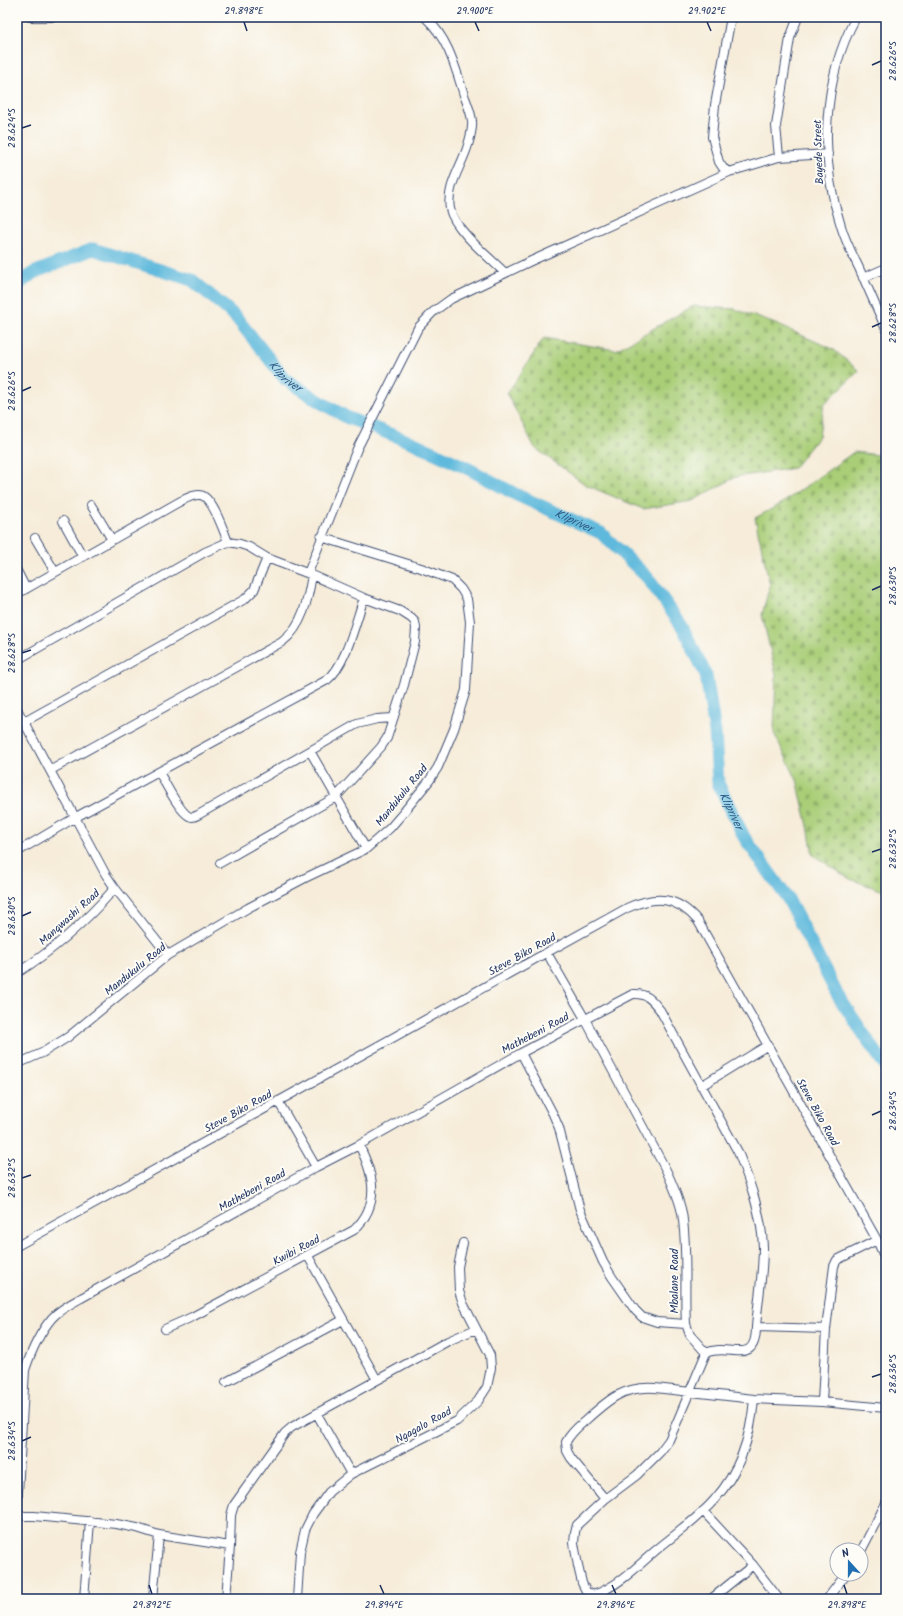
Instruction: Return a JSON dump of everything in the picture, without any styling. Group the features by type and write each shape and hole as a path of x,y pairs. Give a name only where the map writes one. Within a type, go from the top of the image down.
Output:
{"street":[{"path":"30,17 52,17"},
{"path":"425,17 438,30 447,44 458,73 472,121 468,145 451,185 450,208 453,218 463,231 505,273"},
{"path":"729,172 723,168 719,162 712,137 715,105 731,17"},
{"path":"779,157 776,126 790,38 798,17"},
{"name":"Bayede Street","path":"856,17 840,51 832,79 828,117 830,187 841,228 886,329"},
{"path":"50,770 282,642 292,632 302,617 306,604 310,574 321,538 357,449 418,328 433,312 451,299 505,273 729,172 779,157 828,154"},
{"path":"863,278 886,268"},
{"path":"17,594 188,497 199,495 205,497 210,502 228,542"},
{"path":"92,505 112,540"},
{"path":"63,521 83,557"},
{"path":"35,538 55,572"},
{"name":"Mandukulu Road","path":"17,1064 42,1053 71,1035 168,955 248,908 298,881 366,849 390,828 435,772 446,750 466,690 470,622 467,599 462,589 452,580 421,568 321,538"},
{"path":"17,660 205,552 228,542 249,547 267,558 310,574 364,598 404,612 413,620 416,625 415,642 404,685 387,738 336,797 220,863"},
{"path":"24,722 245,599 254,590 267,558"},
{"path":"17,571 26,589"},
{"path":"17,852 76,817 333,675 342,659 364,598"},
{"path":"17,709 76,817 91,848 115,888 168,955"},
{"path":"159,772 181,808 192,817 198,815 357,724 377,719 393,718"},
{"path":"310,751 366,849"},
{"name":"Manqwashi Road","path":"17,973 55,946 98,908 115,888"},
{"name":"Steve Biko Road","path":"17,1246 627,908 657,899 675,903 688,910 698,921 877,1240 886,1261"},
{"name":"Mbalane Road","path":"521,1053 559,1128 580,1210 603,1262 612,1277 635,1310 642,1317 657,1322 686,1324 685,1234 682,1212 676,1192 666,1170 585,1019 547,953"},
{"name":"Mathebeni Road","path":"17,1510 24,1370 29,1356 52,1318 65,1308 316,1167 359,1145 521,1053 628,996 640,994 649,997 660,1010 701,1086"},
{"path":"706,1353 721,1350 738,1353 745,1352 751,1349 754,1344 763,1248 759,1216 746,1172 738,1152 701,1086 768,1045"},
{"path":"278,1101 316,1167"},
{"name":"Kwibi Road","path":"165,1329 192,1318 349,1234 364,1218 372,1196 373,1180 359,1145"},
{"path":"822,1402 826,1329 835,1263 840,1258 877,1240"},
{"name":"Ngagalo Road","path":"297,1599 300,1552 306,1525 329,1492 351,1474 453,1423 478,1401 487,1387 492,1364 490,1355 463,1303 459,1291 458,1267 463,1242"},
{"path":"308,1256 377,1380"},
{"path":"226,1382 343,1320"},
{"path":"686,1324 690,1336 706,1353"},
{"path":"756,1327 826,1329"},
{"path":"226,1599 231,1515 236,1500 285,1433 377,1380 448,1341 476,1328"},
{"path":"706,1353 669,1440 660,1452 637,1475 605,1499 577,1525 574,1543 582,1583 586,1591 593,1595 607,1589 635,1569 715,1499 726,1484 744,1450 749,1435 754,1399"},
{"path":"605,1499 568,1453 566,1445 568,1437 601,1406 620,1393 644,1387 754,1399 822,1402 886,1408"},
{"path":"317,1414 351,1474"},
{"path":"865,1542 886,1503"},
{"path":"703,1510 753,1565 779,1599"},
{"path":"17,1516 90,1521 131,1527 159,1535 230,1546"},
{"path":"84,1599 90,1521"},
{"path":"153,1599 159,1535"},
{"path":"711,1599 753,1565"},
{"path":"827,1599 841,1582"}],"green space":[{"path":"693,306 735,309 778,325 833,349 859,371 824,404 819,436 794,468 736,477 692,501 643,509 586,485 535,448 507,394 544,338 616,350"},
{"path":"854,452 886,456 886,892 850,879 813,855 797,780 774,733 776,674 762,615 770,585 755,518 781,504"}],"waterway":[{"name":"Klipriver","path":"17,286 33,273 93,249 192,280 235,316 285,379 322,403 348,418 416,444 467,468 517,495 601,533 647,577 682,626 706,675 715,732 718,783 744,837 788,899 838,996 886,1067"}]}
